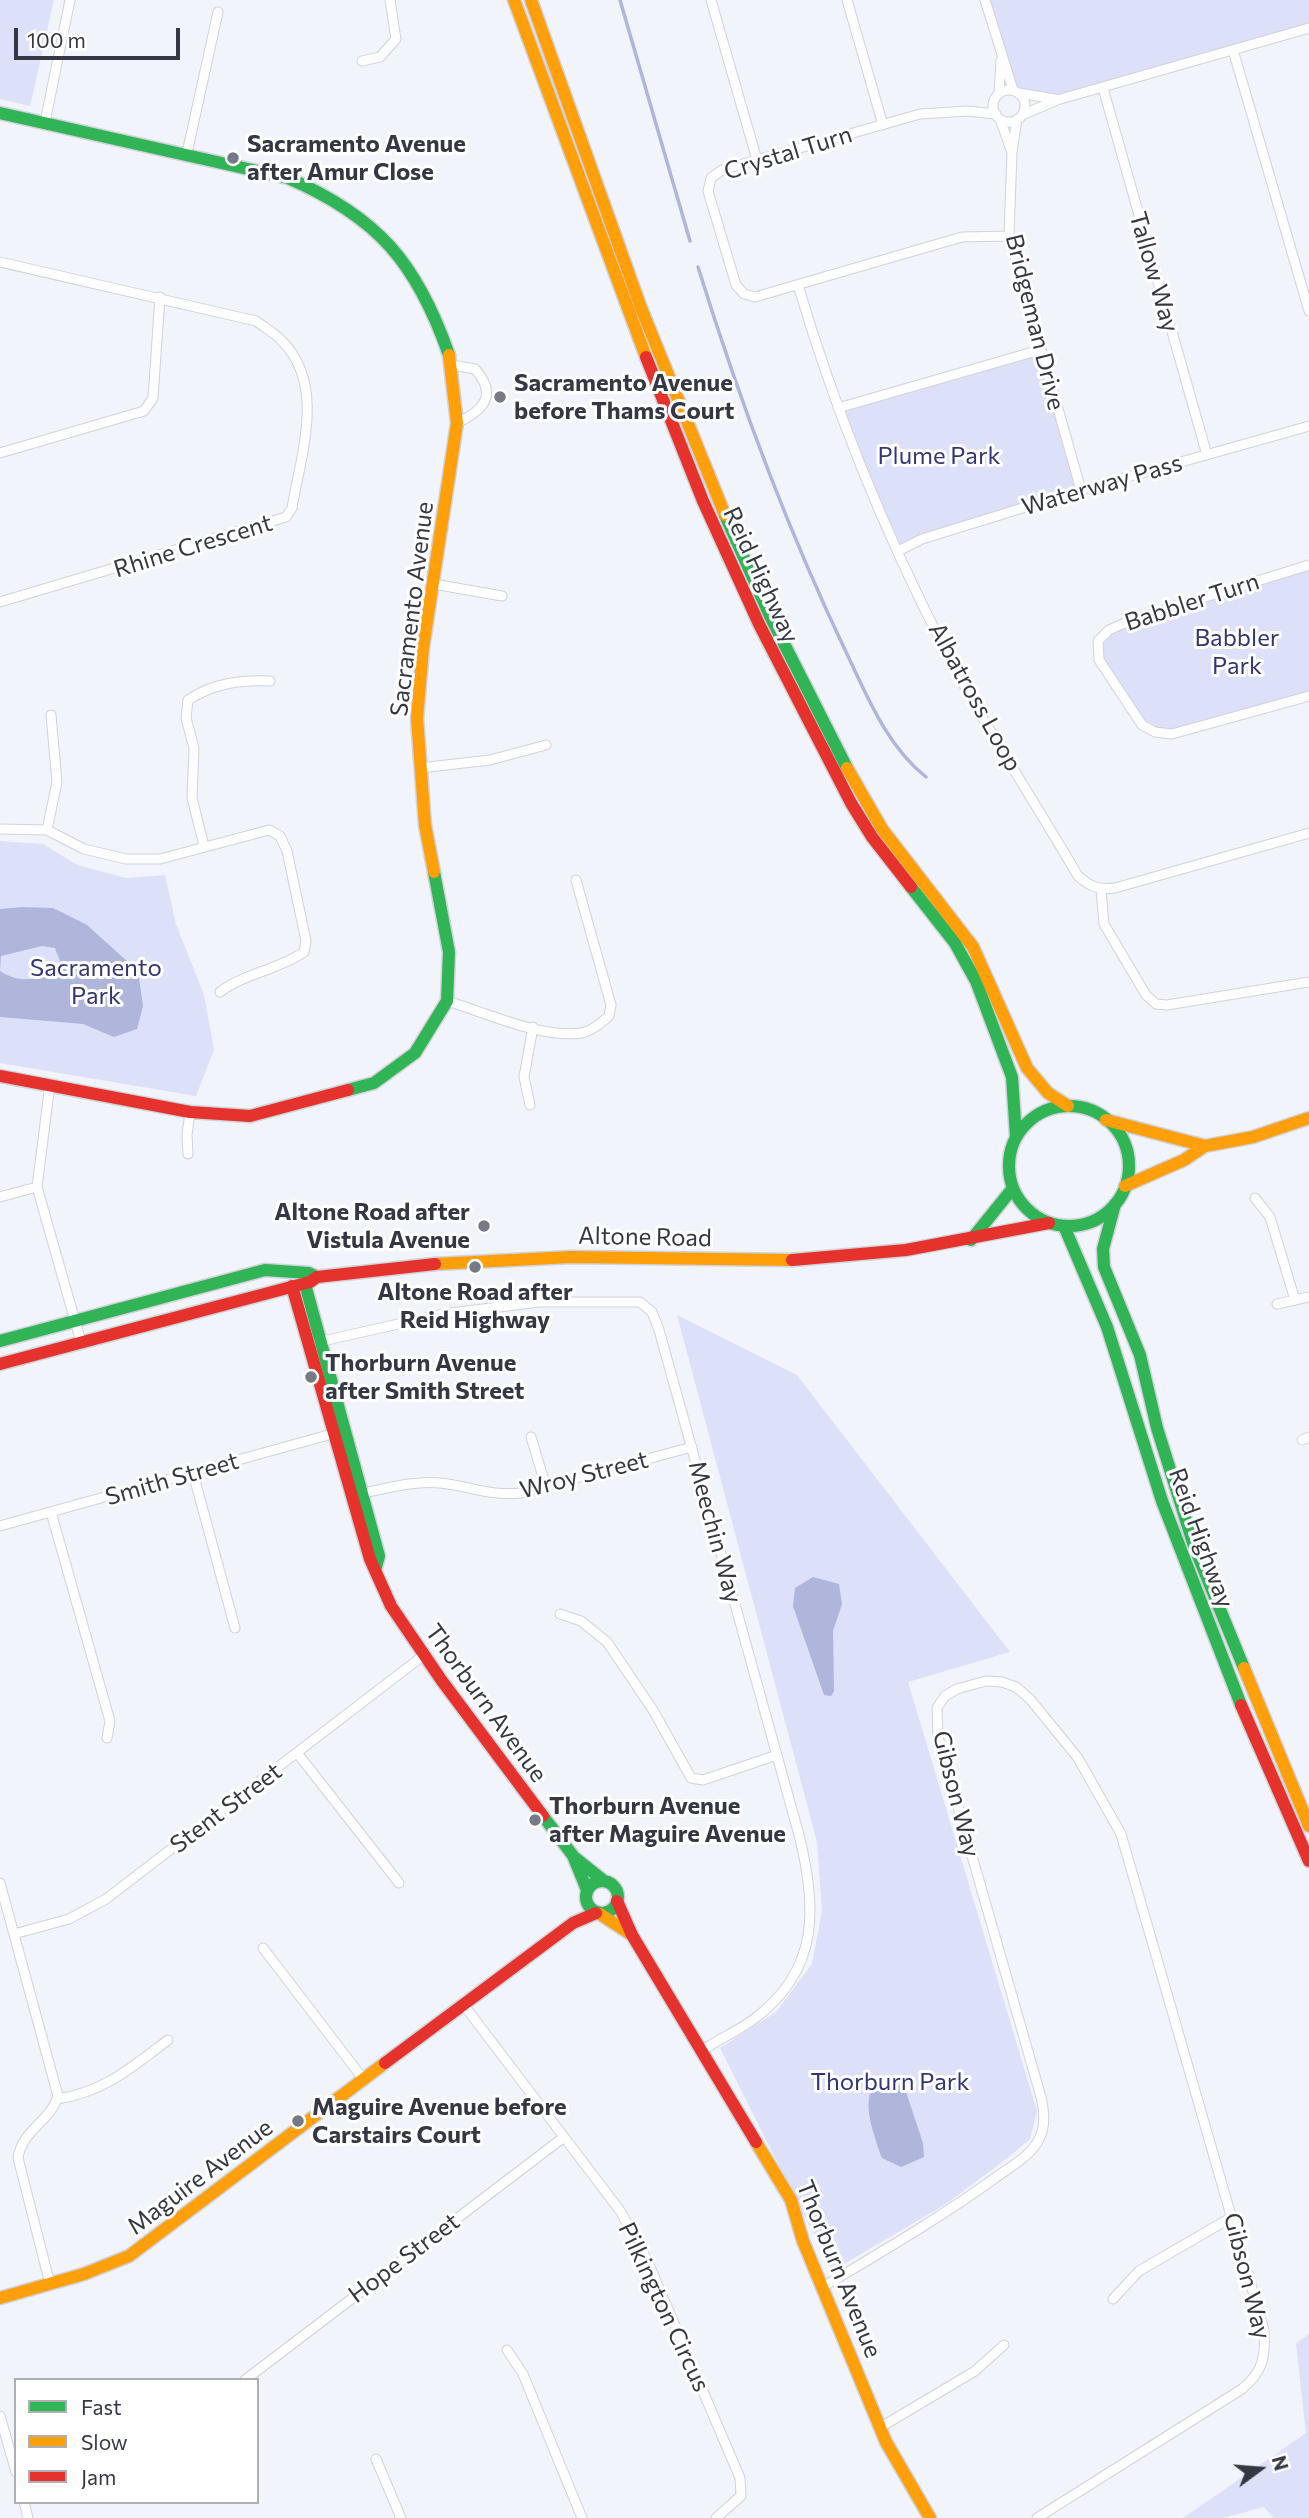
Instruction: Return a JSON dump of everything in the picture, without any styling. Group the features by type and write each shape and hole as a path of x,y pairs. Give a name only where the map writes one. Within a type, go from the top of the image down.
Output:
{"main road":[{"name":"Reid Highway","path":"514,0 629,313 703,501 759,624 851,803 879,846 955,943 976,981 1012,1077 1016,1137"},
{"name":"Reid Highway","path":"531,0 640,308 716,496 782,640 845,764 882,829 973,947 992,984 1027,1068 1048,1093 1068,1107"},
{"name":"Sacramento Avenue","path":"0,113 187,153 288,178 329,196 370,225 403,260 435,315 452,365 457,423 435,584 423,648 417,718 425,825 449,952 447,1001 415,1054 374,1083 250,1116 190,1112 0,1076"},
{"path":"1106,1120 1124,1145 1128,1166 1125,1186 1115,1204 1090,1223 1064,1226 1049,1223 1031,1213 1013,1188 1009,1167 1016,1137 1038,1115 1068,1107 1088,1110 1106,1120 1205,1146 1253,1138 1309,1118"},
{"path":"1125,1186 1184,1160 1205,1146"},
{"path":"971,1240 1013,1188"},
{"name":"Reid Highway","path":"1115,1204 1103,1249 1104,1266 1140,1355 1157,1429 1194,1546 1309,1826"},
{"name":"Altone Road","path":"0,1364 298,1285 317,1277 440,1261 485,1259 772,1260 924,1248 1049,1223"},
{"name":"Reid Highway","path":"1064,1226 1082,1259 1105,1318 1180,1550 1309,1861"},
{"name":"Altone Road","path":"0,1341 265,1270 309,1273 317,1277"},
{"name":"Thorburn Avenue","path":"298,1285 356,1495 379,1556 376,1567 388,1601 424,1655 574,1857 604,1881"},
{"name":"Thorburn Avenue","path":"574,1857 586,1896"},
{"path":"604,1881 615,1888 617,1901 610,1912 598,1913 586,1896 595,1882 604,1881"},
{"name":"Maguire Avenue","path":"573,1923 586,1896"},
{"name":"Thorburn Avenue","path":"617,1901 632,1935 792,2200 803,2241 897,2465 930,2518"},
{"name":"Thorburn Avenue","path":"598,1913 632,1935"},
{"name":"Maguire Avenue","path":"0,2298 107,2266 150,2242 573,1923 598,1913"}],"street":[{"path":"45,122 71,0"},
{"path":"362,61 380,57 396,39 390,0"},
{"path":"711,0 757,160"},
{"path":"847,0 883,125"},
{"path":"985,0 1002,58 1016,92 1024,101 1012,152"},
{"path":"187,153 218,12"},
{"path":"968,111 998,117 1020,117 1057,100 1309,28"},
{"path":"1233,50 1309,311"},
{"path":"968,111 994,103 999,94 1002,58"},
{"name":"Tallow Way","path":"1103,88 1207,455"},
{"path":"999,94 1016,92 1057,100"},
{"path":"994,103 1012,152"},
{"name":"Crystal Turn","path":"968,111 920,114 722,170 711,178 708,191 736,285 744,294 755,297 962,237 1010,236"},
{"name":"Bridgeman Drive","path":"1012,152 1010,236 1081,490"},
{"name":"Rhine Crescent","path":"0,262 256,321 283,341 300,369 308,412 292,508 286,517 275,523 0,602"},
{"name":"Albatross Loop","path":"798,285 864,479 945,649 1078,876 1090,886 1101,890"},
{"path":"0,453 144,411 152,398 160,297"},
{"path":"838,408 1040,350"},
{"path":"452,365 475,369 485,380 487,394 484,406 457,423"},
{"name":"Waterway Pass","path":"898,551 922,539 1081,490 1309,426"},
{"name":"Babbler Turn","path":"1309,565 1131,620 1109,630 1098,641 1098,660 1142,724 1154,732 1172,734 1309,696"},
{"path":"435,584 502,596"},
{"path":"204,846 191,798 194,748 186,718 188,700 204,690 240,680 270,681"},
{"path":"47,830 57,782 51,715"},
{"path":"420,768 490,760 546,745"},
{"path":"0,829 47,830 84,849 126,859 160,859 269,830 280,836 287,851 306,941 304,952 293,960 233,982 220,992"},
{"path":"1309,833 1101,890 1104,924 1146,995 1156,1004 1167,1006 1309,982"},
{"path":"447,1001 533,1027 583,1032 609,1016 611,1005 576,880"},
{"path":"530,1105 524,1077 533,1027"},
{"path":"50,1084 37,1187 81,1342"},
{"path":"188,1154 190,1112"},
{"path":"0,1197 37,1187"},
{"path":"1255,1198 1270,1217 1295,1300"},
{"path":"1277,1304 1309,1297"},
{"name":"Meechin Way","path":"314,1343 443,1314 539,1303 640,1302 652,1312 660,1330 777,1755 811,1890 812,1918 799,1968 769,2006 753,2020 703,2049"},
{"name":"Smith Street","path":"0,1526 339,1432"},
{"path":"531,1437 546,1487"},
{"name":"Wroy Street","path":"356,1495 439,1483 494,1495 546,1487 692,1447"},
{"path":"193,1473 236,1628"},
{"path":"51,1512 110,1721 107,1738"},
{"path":"560,1614 581,1621 607,1642 653,1710 691,1778 703,1780 777,1755"},
{"name":"Stent Street","path":"14,1934 69,1919 106,1899 424,1655"},
{"name":"Gibson Way","path":"823,2287 950,2211 1030,2152 1043,2127 1041,2097 938,1737 937,1708 945,1696 957,1689 986,1681 1016,1687 1030,1699 1078,1758 1121,1835 1264,2330 1266,2350 1262,2369 1242,2389 1041,2517"},
{"path":"298,1754 399,1883"},
{"path":"0,1883 55,2083 57,2099 49,2113 22,2142 18,2158 50,2284"},
{"path":"263,1948 364,2080"},
{"name":"Pilkington Circus","path":"464,2004 621,2212 648,2260 740,2478 741,2496 716,2518"},
{"path":"57,2099 84,2095 100,2088 168,2040"},
{"name":"Hope Street","path":"248,2378 564,2137"},
{"path":"1113,2299 1139,2271 1232,2217"},
{"path":"881,2427 975,2371 1004,2345"},
{"path":"508,2350 523,2374 582,2518"},
{"path":"0,2416 14,2465"},
{"path":"376,2459 401,2518"}],"green space":[{"path":"0,0 54,0 30,106 0,99"},
{"path":"985,0 1309,0 1309,28 1057,100 1019,93"},
{"name":"Plume Park","path":"1040,350 1081,490 898,551 838,408"},
{"name":"Babbler Park","path":"1309,565 1309,696 1172,734 1142,725 1099,660 1098,641 1109,630"},
{"name":"Sacramento Park","path":"0,841 43,844 77,865 126,878 165,875 176,924 204,995 214,1050 196,1096 0,1063"},
{"name":"Thorburn Park","path":"677,1315 797,1375 1010,1652 908,1682 1037,2111 1030,2139 946,2204 832,2271 720,2048 776,2012 812,1964 822,1911 817,1842"},
{"path":"1309,2334 1309,2518 1274,2518 1264,2507 1223,2518 1183,2518 1306,2433 1296,2343"}],"water":[{"path":"53,908 87,925 138,971 143,1006 137,1029 114,1037 83,1024 0,1017 0,971 0,909","holes":["42,946 55,948 60,961 40,977 24,979 0,971 1,956"]},
{"path":"813,1577 839,1584 842,1604 833,1631 834,1691 831,1696 824,1695 793,1606 795,1588"},
{"path":"889,2078 905,2089 923,2143 924,2157 901,2167 882,2158 869,2112 872,2090 878,2082"}],"waterway":[{"path":"620,0 690,241"},
{"path":"698,267 765,463 825,607 889,736 912,765 926,777"}],"traffic: fast":[{"path":"0,113 288,178 319,193 347,209 370,227 408,269 437,323 449,355"},
{"path":"725,515 770,616 847,768"},
{"path":"348,1090 374,1083 415,1053 447,1001 449,952 434,872"},
{"path":"911,887 955,943 976,981 1012,1077 1016,1137"},
{"path":"1069,1106 1092,1111 1111,1124 1124,1143 1129,1166 1124,1189 1111,1208 1092,1221 1069,1226 1046,1221 1027,1208 1014,1189 1009,1166 1014,1143 1027,1124 1046,1111 1069,1106"},
{"path":"971,1240 1013,1188"},
{"path":"1115,1204 1103,1249 1104,1267 1140,1355 1157,1428 1194,1546 1244,1668"},
{"path":"1064,1226 1107,1327 1162,1501 1241,1705"},
{"path":"0,1341 265,1270 309,1273 317,1277"},
{"path":"305,1284 379,1556 376,1567"},
{"path":"543,1816 574,1857 604,1881"},
{"path":"574,1858 587,1890"},
{"path":"602,1881 613,1886 618,1897 613,1908 602,1913 591,1908 586,1897 591,1886 602,1881"}],"traffic: slow":[{"path":"514,0 646,357"},
{"path":"531,0 641,308 725,515"},
{"path":"434,872 425,825 417,718 423,648 457,423 449,355"},
{"path":"847,768 882,829 973,947 1027,1068 1048,1093 1068,1106"},
{"path":"1125,1186 1184,1160 1205,1146 1253,1137 1309,1118"},
{"path":"1106,1120 1205,1146"},
{"path":"435,1264 571,1257 792,1260"},
{"path":"1244,1668 1309,1826"},
{"path":"600,1914 632,1935"},
{"path":"0,2298 84,2274 129,2256 385,2063"},
{"path":"756,2142 791,2200 803,2241 886,2442 930,2518"}],"traffic: jam":[{"path":"646,357 703,501 759,624 851,803 872,837 911,887"},
{"path":"0,1076 190,1112 250,1116 348,1090"},
{"path":"792,1260 906,1250 1049,1223"},
{"path":"0,1364 310,1282 317,1277 435,1264"},
{"path":"292,1286 370,1559 391,1606 442,1681 543,1816"},
{"path":"1241,1705 1309,1861"},
{"path":"617,1901 632,1935 756,2142"},
{"path":"385,2063 573,1923 596,1913"}],"place":[{"name":"Sacramento Avenue after Amur Close","path":"233,158"},
{"name":"Sacramento Avenue before Thams Court","path":"500,397"},
{"name":"Altone Road after Vistula Avenue","path":"484,1226"},
{"name":"Altone Road after Reid Highway","path":"475,1267"},
{"name":"Thorburn Avenue after Smith Street","path":"311,1377"},
{"name":"Thorburn Avenue after Maguire Avenue","path":"535,1820"},
{"name":"Maguire Avenue before Carstairs Court","path":"298,2121"}]}
